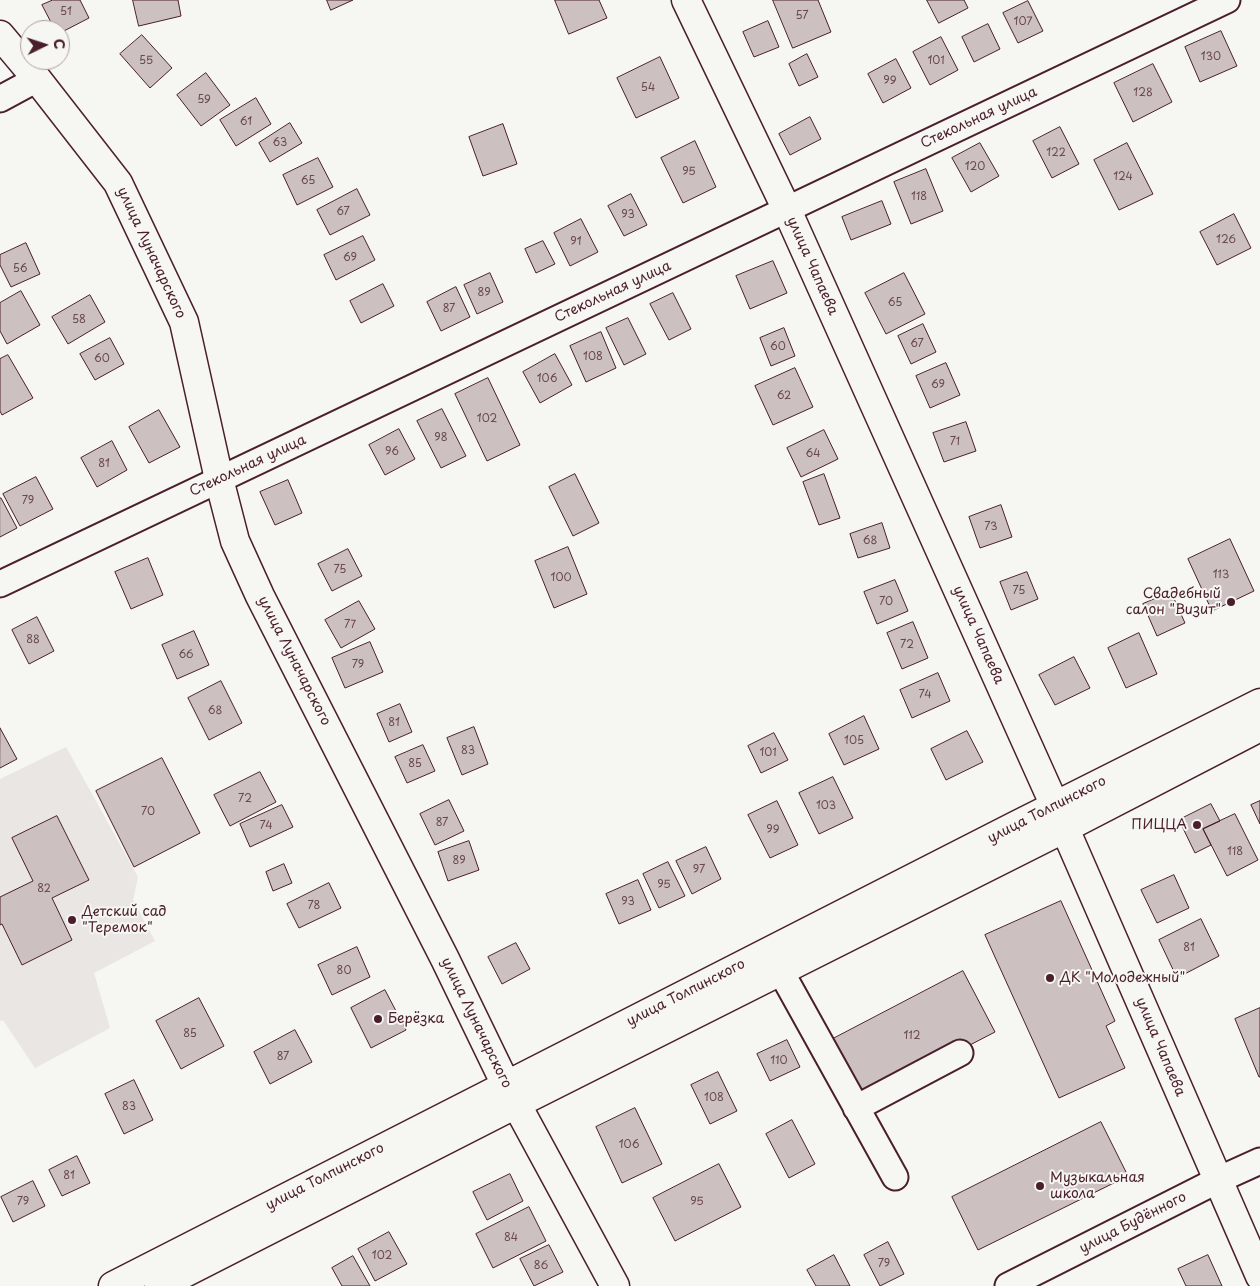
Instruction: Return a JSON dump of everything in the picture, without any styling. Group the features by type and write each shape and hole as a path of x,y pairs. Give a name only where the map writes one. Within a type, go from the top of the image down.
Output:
{"main road":[{"name":"улица Чапаева","path":"686,0 786,210 1060,817 1260,1276"},
{"name":"улица Луначарского","path":"0,34 38,79 118,183 184,322 219,479 235,541 260,596 446,959 511,1095 615,1286"},
{"name":"улица Толпинского","path":"114,1286 511,1095 780,970 1060,817 1260,703"},
{"name":"улица Толпинского","path":"159,1286 511,1095 1060,817 1260,727"}],"street":[{"name":"Стекольная улица","path":"0,584 1227,0"},
{"path":"0,99 38,79"},
{"path":"780,970 894,1177"},
{"path":"856,1108 960,1053"},
{"name":"улица Будённого","path":"1008,1286 1218,1180 1260,1161"}],"shaded area":[{"name":"Детский сад \"Теремок\"","path":"66,747 138,877 133,900 155,941 94,973 110,1028 35,1068 3,1020 0,1021 0,779"}],"building":[{"path":"53,0 80,0 89,18 70,28 70,20 50,20 42,5"},
{"path":"133,0 178,0 181,16 139,26"},
{"path":"327,0 353,0 331,10"},
{"path":"555,0 599,0 607,18 569,34"},
{"path":"773,0 818,0 831,32 793,48"},
{"path":"927,0 964,0 968,8 939,23"},
{"path":"1028,1 1043,31 1018,43 1003,13"},
{"path":"768,21 779,47 754,57 743,32"},
{"path":"988,24 1000,49 974,62 962,37"},
{"path":"1221,31 1237,66 1200,82 1185,47"},
{"path":"142,35 172,68 150,88 120,54"},
{"path":"941,37 958,70 930,85 913,52"},
{"path":"807,54 818,77 799,86 789,64"},
{"path":"660,57 679,98 636,118 617,78"},
{"path":"896,59 911,88 883,103 868,74"},
{"path":"1153,64 1172,102 1133,122 1114,83"},
{"path":"206,73 230,105 201,126 177,95"},
{"path":"256,98 271,124 236,146 220,120"},
{"path":"810,117 821,139 790,155 779,134"},
{"path":"290,123 302,143 270,162 259,143"},
{"path":"503,124 517,164 483,176 469,137"},
{"path":"1060,127 1079,164 1052,178 1033,141"},
{"path":"695,141 716,187 683,203 661,158"},
{"path":"980,143 999,176 971,192 952,158"},
{"path":"1127,143 1153,194 1119,210 1094,160"},
{"path":"318,158 333,187 297,205 283,175"},
{"path":"926,169 943,211 911,224 894,182"},
{"path":"357,189 370,215 330,235 317,210"},
{"path":"631,194 647,225 624,236 608,206"},
{"path":"882,201 891,224 851,240 842,217"},
{"path":"1234,214 1251,248 1217,265 1200,232"},
{"path":"581,219 598,252 570,266 554,233"},
{"path":"363,236 375,260 336,280 324,255"},
{"path":"543,241 555,264 536,273 525,249"},
{"path":"26,243 40,274 11,287 0,265 0,255"},
{"path":"773,261 787,293 750,309 736,276"},
{"path":"490,273 503,302 477,314 464,285"},
{"path":"904,273 925,314 886,334 865,293"},
{"path":"383,284 394,306 361,323 350,301"},
{"path":"456,287 470,317 441,331 427,302"},
{"path":"21,291 40,325 7,344 0,331 0,303"},
{"path":"673,293 691,329 669,340 650,304"},
{"path":"90,295 105,322 68,344 52,317"},
{"path":"628,318 646,354 624,365 606,328"},
{"path":"923,324 936,352 911,364 898,336"},
{"path":"784,328 795,356 771,366 760,338"},
{"path":"601,332 616,368 586,382 570,346"},
{"path":"110,338 124,364 95,380 80,354"},
{"path":"555,354 572,385 540,403 523,372"},
{"path":"8,355 33,398 2,415 0,411 0,359"},
{"path":"946,363 960,395 930,408 916,376"},
{"path":"795,368 813,407 773,425 755,386"},
{"path":"488,378 520,445 487,461 455,394"},
{"path":"442,409 466,456 441,468 417,421"},
{"path":"159,410 180,447 149,463 129,427"},
{"path":"966,422 976,451 944,462 933,433"},
{"path":"399,429 415,459 385,475 369,445"},
{"path":"824,430 838,459 801,477 787,448"},
{"path":"112,441 127,470 97,487 81,458"},
{"path":"575,474 599,523 573,536 549,487"},
{"path":"824,474 840,518 819,525 803,482"},
{"path":"36,477 53,509 20,526 3,494"},
{"path":"288,480 302,513 275,525 260,492"},
{"path":"0,498 17,528 0,537"},
{"path":"1001,505 1012,537 980,548 969,517"},
{"path":"882,523 890,548 858,558 850,534"},
{"path":"1230,539 1254,591 1212,611 1188,559"},
{"path":"568,547 587,594 554,608 535,561"},
{"path":"348,549 362,576 332,591 318,564"},
{"path":"148,558 163,595 131,609 115,572"},
{"path":"1027,572 1038,599 1011,610 1000,582"},
{"path":"895,580 908,611 877,624 864,592"},
{"path":"1171,592 1185,623 1157,636 1143,604"},
{"path":"359,601 375,629 341,648 325,620"},
{"path":"37,617 54,651 29,664 12,630"},
{"path":"913,622 928,658 902,669 887,633"},
{"path":"194,631 209,665 177,679 162,645"},
{"path":"1139,633 1157,674 1126,688 1108,648"},
{"path":"370,642 383,672 345,688 332,658"},
{"path":"1074,657 1090,688 1055,705 1039,675"},
{"path":"938,673 950,701 912,718 900,690"},
{"path":"221,681 242,723 209,740 188,698"},
{"path":"400,704 412,732 389,742 377,714"},
{"path":"864,716 879,749 844,765 829,734"},
{"path":"474,727 488,764 462,775 447,738"},
{"path":"0,728 17,759 0,768"},
{"path":"967,731 983,762 946,780 931,749"},
{"path":"774,733 788,760 761,773 748,746"},
{"path":"423,745 435,771 407,783 395,757"},
{"path":"162,758 200,833 134,867 96,791"},
{"path":"260,772 276,802 230,826 214,795"},
{"path":"833,777 853,818 819,834 799,793"},
{"path":"449,800 464,831 435,845 420,814"},
{"path":"777,801 798,845 770,858 748,815"},
{"path":"1260,801 1260,824 1251,805"},
{"name":"ПИЦЦА","path":"1211,804 1220,821 1203,829 1211,845 1195,853 1179,820"},
{"path":"282,805 293,827 250,847 240,824"},
{"path":"1235,814 1258,860 1227,876 1203,829"},
{"path":"57,816 89,880 52,898 72,940 22,965 2,924 0,925 0,897 33,881 12,838"},
{"path":"469,841 479,870 448,881 438,852"},
{"path":"706,847 721,879 692,894 676,861"},
{"path":"668,862 685,896 659,908 643,874"},
{"path":"284,864 292,883 273,891 266,872"},
{"path":"1174,875 1189,908 1157,923 1141,890"},
{"path":"638,880 651,910 619,924 606,894"},
{"path":"329,883 341,908 299,928 287,904"},
{"name":"ДК \"Молодежный\"","path":"1061,901 1115,1021 1106,1026 1125,1068 1059,1098 985,935"},
{"path":"1201,919 1219,956 1177,978 1159,940"},
{"path":"516,943 530,969 502,984 488,957"},
{"path":"357,947 370,977 332,995 318,965"},
{"path":"963,971 995,1032 860,1102 829,1041"},
{"name":"Берёзка","path":"385,990 406,1030 371,1048 351,1008"},
{"path":"199,998 224,1046 181,1069 156,1021"},
{"path":"1260,1008 1260,1077 1259,1077 1235,1019"},
{"path":"295,1030 312,1062 270,1084 254,1052"},
{"path":"787,1040 800,1067 770,1081 757,1054"},
{"path":"718,1072 737,1111 710,1124 691,1085"},
{"path":"134,1080 153,1120 124,1134 105,1094"},
{"path":"635,1108 662,1164 622,1183 596,1127"},
{"path":"792,1120 815,1164 789,1178 766,1134"},
{"name":"Музыкальная школа","path":"1101,1122 1128,1176 978,1250 952,1197"},
{"path":"77,1156 90,1183 62,1196 49,1170"},
{"path":"719,1164 741,1207 675,1241 653,1198"},
{"path":"510,1174 523,1201 487,1220 473,1192"},
{"path":"33,1181 45,1206 13,1222 1,1197"},
{"path":"529,1207 546,1241 493,1268 476,1234"},
{"path":"389,1232 407,1264 375,1281 358,1249"},
{"path":"888,1242 904,1274 880,1286 864,1255"},
{"path":"549,1245 563,1272 534,1286 520,1259"},
{"path":"834,1255 850,1286 816,1286 807,1270"},
{"path":"1208,1255 1222,1286 1186,1286 1178,1269"},
{"path":"353,1256 370,1286 342,1286 332,1268"}],"place":[{"name":"Свадебный салон \"Визит\"","path":"1231,602"},
{"name":"ПИЦЦА","path":"1197,825"},
{"name":"Детский сад \"Теремок\"","path":"72,920"},
{"name":"ДК \"Молодежный\"","path":"1050,978"},
{"name":"Берёзка","path":"378,1019"},
{"name":"Музыкальная школа","path":"1040,1186"}]}
